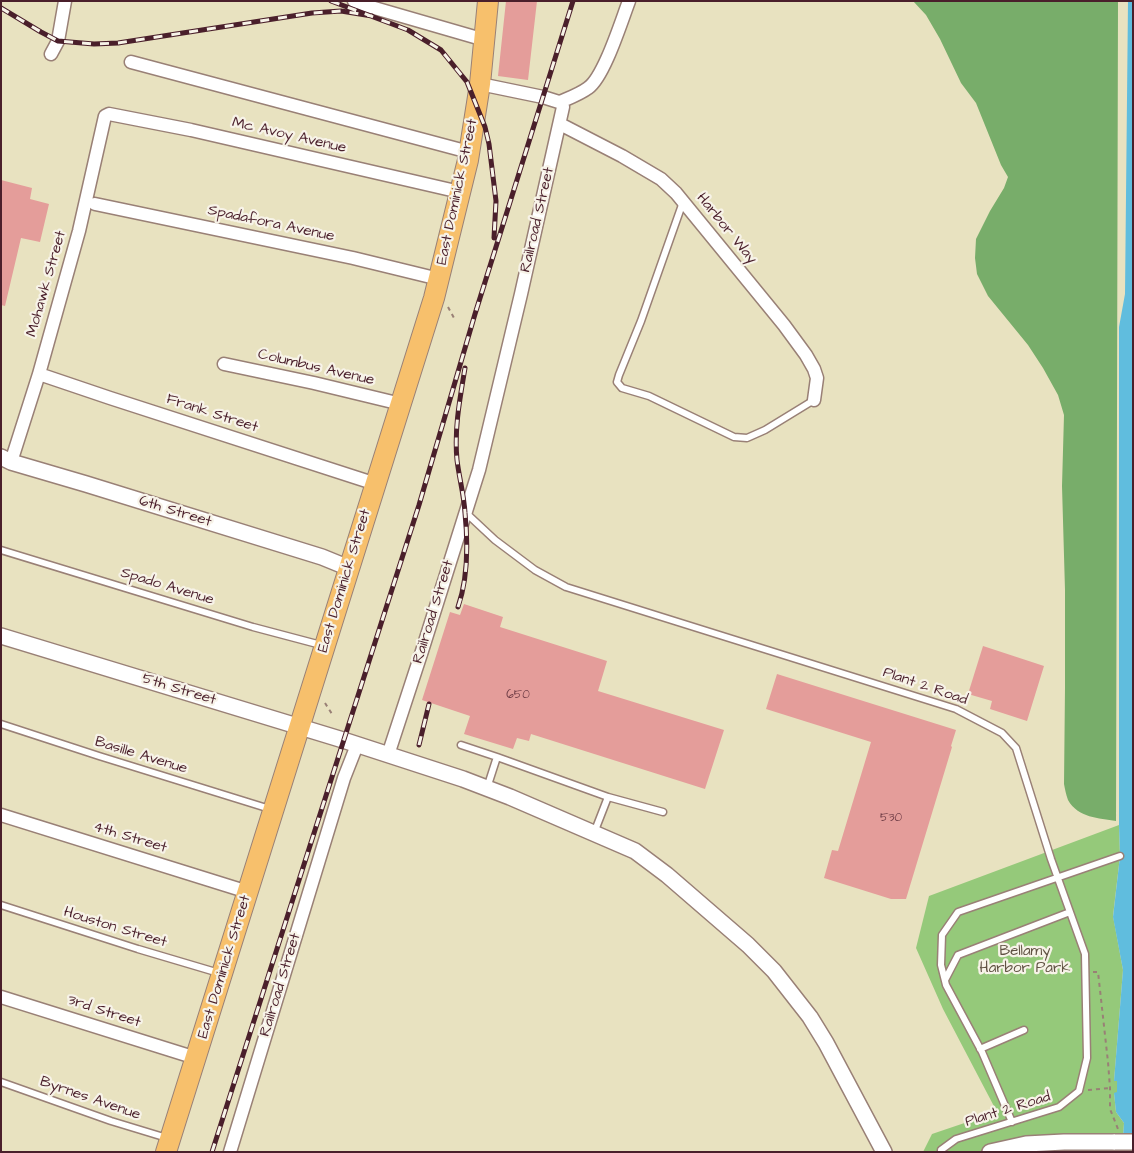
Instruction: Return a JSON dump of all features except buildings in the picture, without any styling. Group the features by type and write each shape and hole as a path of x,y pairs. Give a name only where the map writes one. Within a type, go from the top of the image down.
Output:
{"main road":[{"name":"East Dominick Street","path":"169,1146 434,298 468,152 480,84 488,1"}],"street":[{"path":"51,54 58,40 65,1"},
{"path":"354,1 485,40"},
{"path":"480,84 560,102 588,88 597,80 604,66 629,1"},
{"path":"131,62 468,152"},
{"name":"Railroad Street","path":"388,755 479,470 560,124 563,107 560,102"},
{"name":"Mc Avoy Avenue","path":"110,114 201,132 460,192"},
{"name":"Mohawk Street","path":"6,460 39,374 79,231 105,116 110,114"},
{"name":"Harbor Way","path":"560,124 622,156 661,179 683,202 784,325 806,355 817,378 814,400"},
{"name":"Spadafora Avenue","path":"95,204 353,258 439,279"},
{"name":"Columbus Avenue","path":"224,364 401,404"},
{"name":"Frank Street","path":"39,374 376,484"},
{"name":"6th Street","path":"6,460 322,557 349,568"},
{"name":"5th Street","path":"1,636 357,745"},
{"path":"357,745 462,779 510,797 635,851 667,875 748,945 774,971 818,1030 884,1152"},
{"name":"Railroad Street","path":"230,1152 344,778 357,745"},
{"name":"4th Street","path":"1,814 248,892"},
{"name":"3rd Street","path":"1,997 196,1058"},
{"path":"990,1152 1026,1144 1116,1136 1133,1142"}],"lane":[{"path":"683,202 641,321 619,374 618,385 649,396 734,436 747,438 765,430 814,400"},
{"name":"Plant 2 Road","path":"465,512 495,540 535,570 566,587 956,709 1002,732 1016,748 1085,954 1087,1058 1079,1091 1059,1107 956,1139 941,1150 941,1152"},
{"name":"Spado Avenue","path":"1,550 253,627 325,645"},
{"name":"Basille Avenue","path":"1,724 274,810"},
{"path":"461,746 608,797 663,812"},
{"path":"487,788 497,757"},
{"path":"594,833 608,797"},
{"path":"1012,1122 980,1049 946,985 941,965 942,935 958,912 1120,856"},
{"name":"Houston Street","path":"1,905 223,974"},
{"path":"945,980 958,955 1070,912"},
{"path":"980,1049 1024,1030"},
{"name":"Byrnes Avenue","path":"1,1082 111,1121 169,1146"}],"path":[{"path":"448,307 454,318"},
{"path":"325,703 332,714"},
{"path":"1085,973 1098,972 1108,1062 1110,1109 1116,1136"},
{"path":"1079,1091 1110,1088"}],"green space":[{"path":"913,1 1118,1 1116,821 1096,818 1077,810 1068,800 1064,784 1065,590 1062,486 1064,415 1058,395 1043,368 1028,345 988,296 977,274 975,258 976,239 1008,177 1001,165 976,103 961,83 926,15"},
{"name":"Bellamy Harbor Park","path":"1119,825 1120,856 1113,916 1123,970 1114,1081 1117,1081 1117,1093 1114,1093 1116,1112 1124,1123 1122,1152 923,1152 932,1134 997,1112 943,1009 916,948 929,896"}],"water":[{"path":"1128,1 1133,1 1133,1152 1122,1152 1124,1123 1116,1112 1114,1093 1117,1092 1117,1081 1114,1081 1123,970 1113,917 1120,856 1119,327 1125,294"}],"railway":[{"path":"331,1 408,30 441,50 467,82 485,127 489,144 496,201 494,238"},
{"path":"212,1152 419,505 475,314 573,1"},
{"path":"1,8 58,41 94,44 118,43 312,13 341,11 372,16"},
{"path":"458,607 464,584 467,548 466,524 456,448 458,414 465,368"},
{"path":"419,745 429,704"}]}
